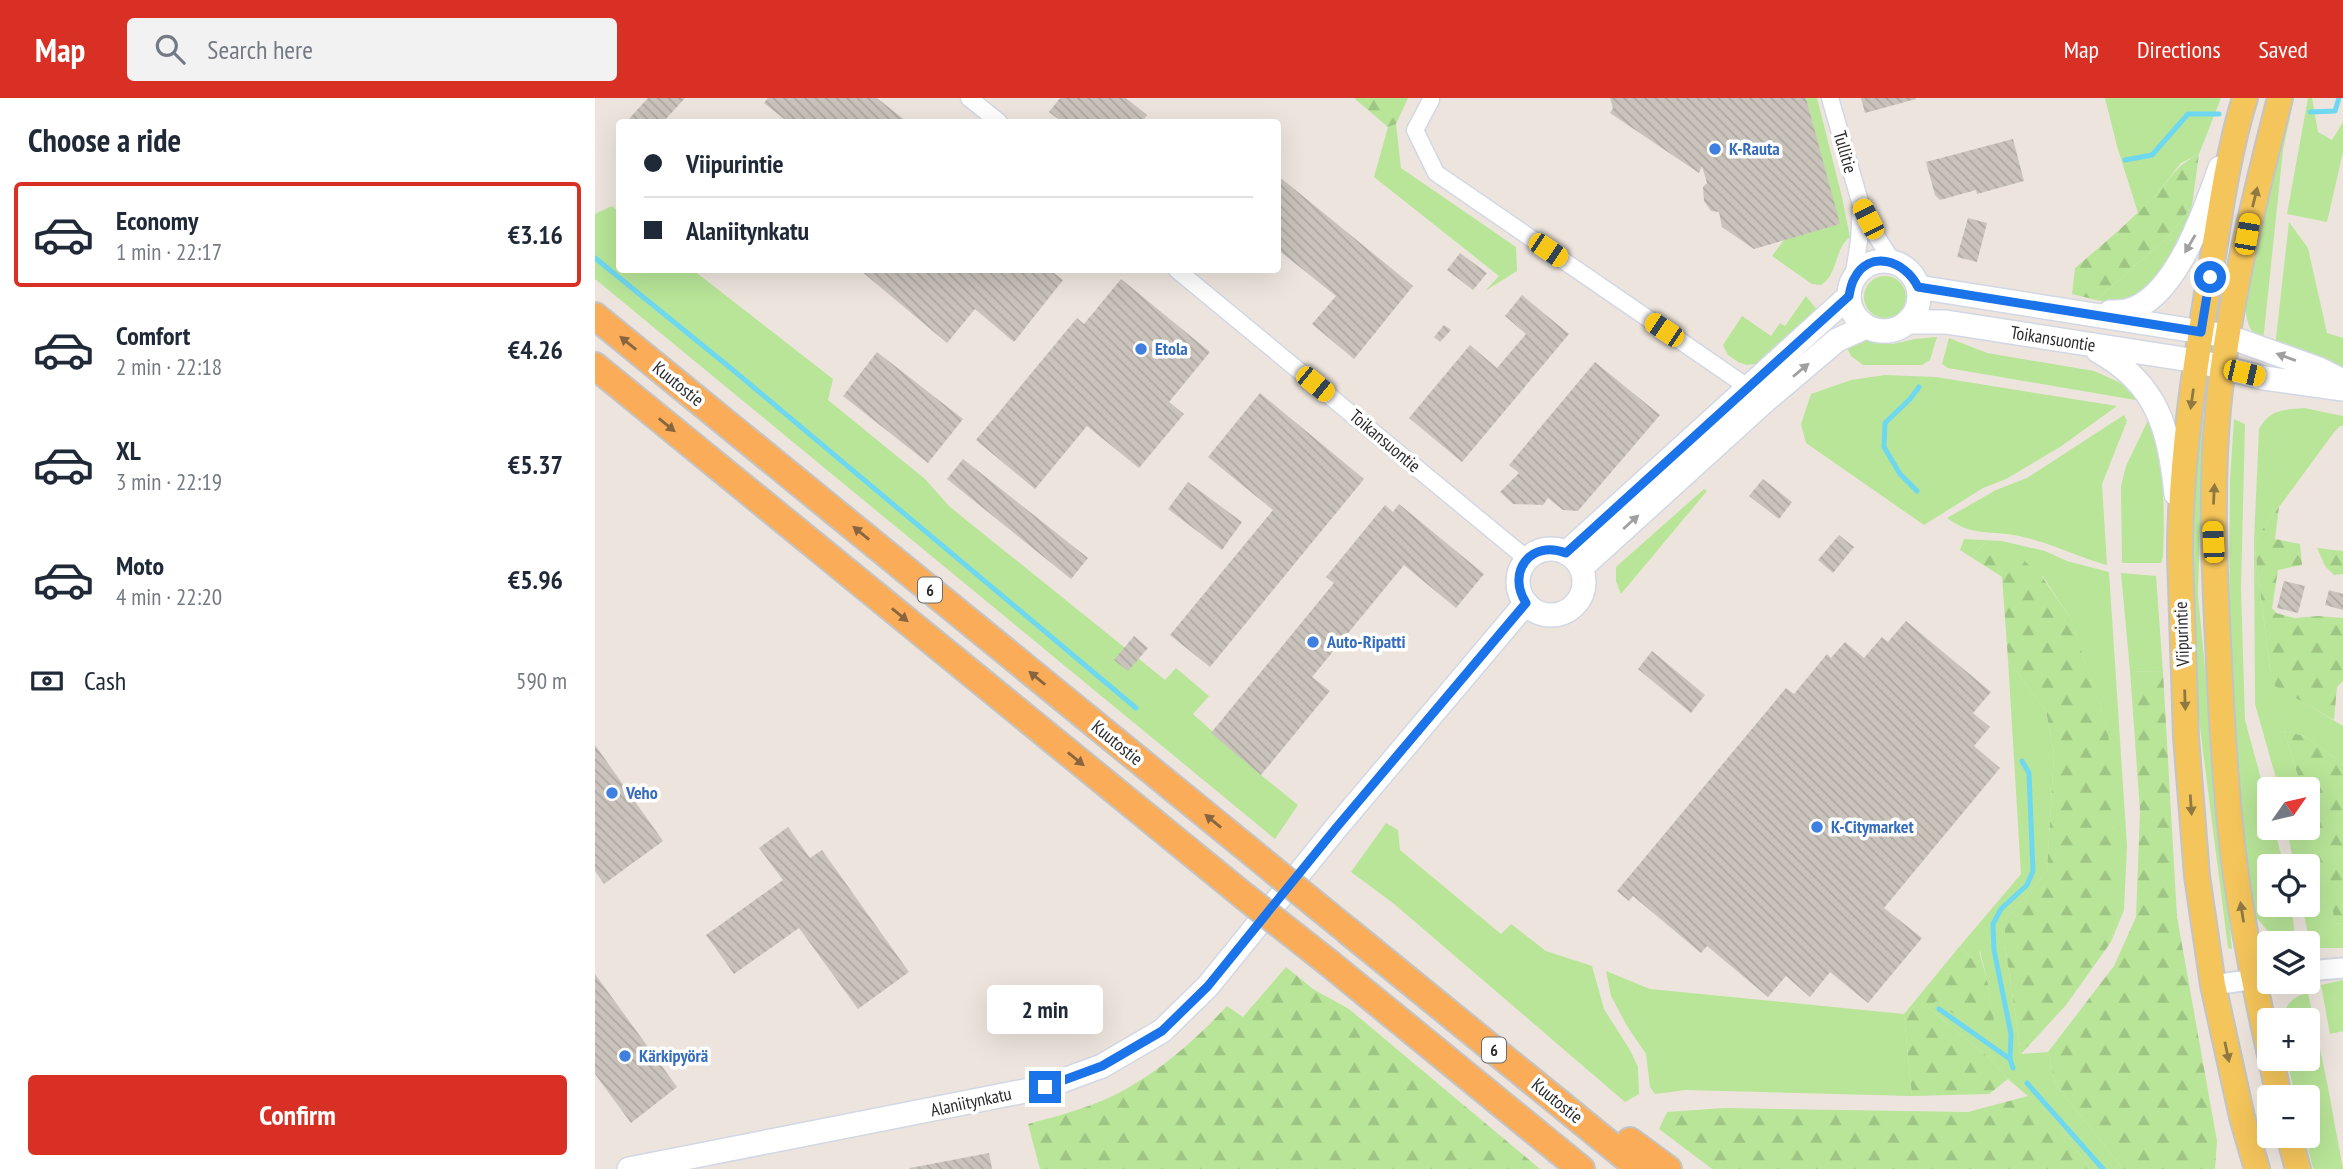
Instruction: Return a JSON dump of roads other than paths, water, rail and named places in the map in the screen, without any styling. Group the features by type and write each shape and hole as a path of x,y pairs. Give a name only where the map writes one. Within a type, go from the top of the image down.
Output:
{"highway":[{"name":"Kuutostie","path":"595,316 1640,1169"},
{"name":"Kuutostie","path":"595,366 1581,1169"},
{"path":"1374,952 1668,1169"},
{"path":"1353,982 1564,1169"}],"main road":[{"name":"Viipurintie","path":"2257,960 2233,853 2220,680 2212,519 2218,409 2227,336 2252,208 2280,98"},
{"name":"Viipurintie","path":"2242,105 2218,222 2201,332 2180,527 2186,737 2197,876 2213,985 2242,1117 2257,1169"},
{"path":"2090,314 2127,310 2141,305 2176,268 2196,233 2242,105"},
{"path":"1573,560 1851,287 1861,270 1882,261 1904,267 1913,276 1918,287 1918,306 1908,322 1899,328 1876,331 1866,327 1853,313 1851,287"},
{"name":"Toikansuontie","path":"1918,287 2227,336 2319,369 2343,381"},
{"name":"Toikansuontie","path":"1908,322 1946,322 2197,361 2278,380 2343,389"},
{"path":"1573,560 1837,340 1866,327"},
{"path":"2082,343 2120,364 2155,403 2168,443 2180,527"},
{"path":"1542,550 1558,550 1573,560 1583,576 1582,591 1569,610 1551,615 1541,613 1526,603 1518,586 1518,576 1527,559 1542,550"},
{"name":"Alaniitynkatu","path":"629,1169 1045,1087 1102,1066 1162,1031 1208,986 1336,828 1526,603"},
{"path":"2292,1148 2298,1169"}],"street":[{"path":"969,98 995,119"},
{"name":"Tullitie","path":"1830,98 1861,205 1893,262"},
{"path":"1431,100 1415,130 1436,173 1749,388"},
{"name":"Tullitie","path":"1851,287 1859,241 1861,205"},
{"name":"Toikansuontie","path":"1181,273 1527,559"},
{"path":"2320,970 2343,968"},
{"path":"2213,985 2257,979"}],"waterway":[{"path":"2310,112 2335,111 2339,98"},
{"path":"2125,160 2152,155 2188,114 2219,114"},
{"path":"595,258 733,370 1136,708"},
{"path":"1917,491 1900,474 1884,447 1885,423 1919,387"},
{"path":"2013,1068 2010,1059 2011,1034 1994,950 1993,924 2001,909 2027,885 2033,871 2029,773 2022,761"},
{"path":"1939,1009 2010,1059"},
{"path":"2027,1083 2103,1169"}],"place":[{"name":"K-Rauta","path":"1715,149"},
{"name":"Etola","path":"1141,349"},
{"name":"Auto-Ripatti","path":"1313,642"},
{"name":"Veho","path":"612,793"},
{"name":"K-Citymarket","path":"1817,827"},
{"name":"Kärkipyörä","path":"625,1056"}]}
